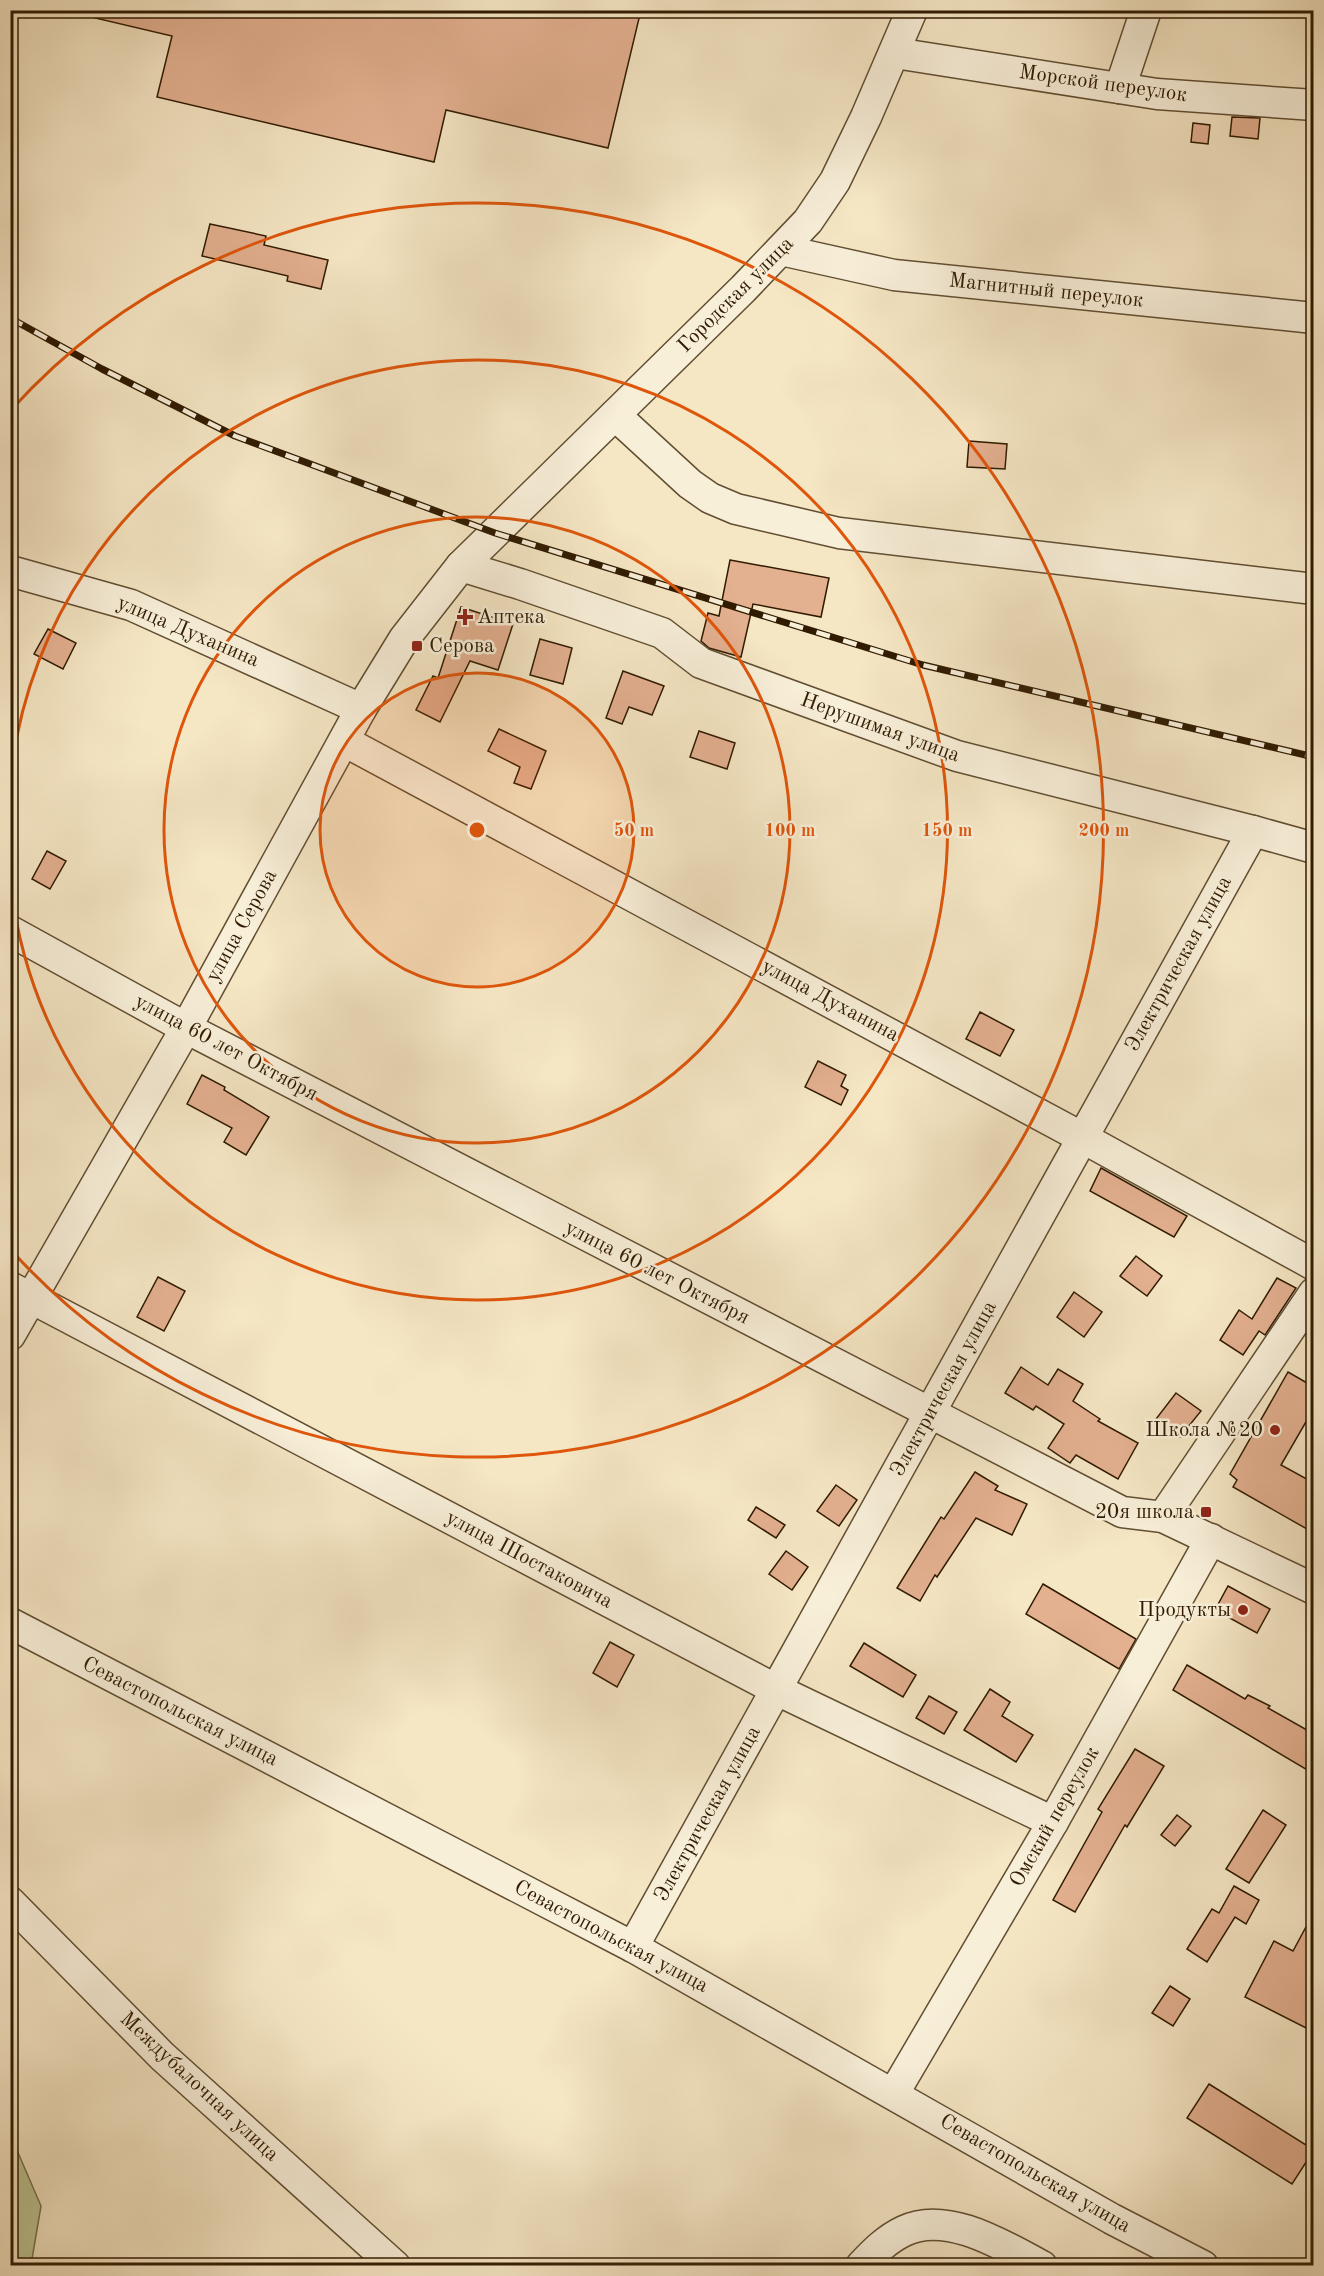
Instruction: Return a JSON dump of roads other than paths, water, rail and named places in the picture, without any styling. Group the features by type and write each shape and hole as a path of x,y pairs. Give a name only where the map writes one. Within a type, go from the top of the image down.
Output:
{"street":[{"name":"Городская улица","path":"495,533 781,250 822,203 836,182 895,53 912,10"},
{"path":"1120,88 1146,10"},
{"name":"Морской переулок","path":"895,53 1157,94 1314,105"},
{"name":"Магнитный переулок","path":"781,250 894,275 1314,318"},
{"path":"615,415 690,484 710,498 736,509 775,519 839,533 1314,589"},
{"name":"улица Серова","path":"10,1335 21,1292 186,1028 360,709 404,639 461,566 495,533"},
{"name":"Нерушимая улица","path":"461,566 662,633 701,663 957,756 1314,848"},
{"name":"улица Духанина","path":"10,571 131,604 360,709"},
{"name":"улица Духанина","path":"344,741 1083,1138 1314,1265"},
{"name":"Электрическая улица","path":"633,1947 1253,831"},
{"name":"улица 60 лет Октября","path":"10,931 186,1028 1122,1512 1163,1517 1314,1589"},
{"name":"улица Шостаковича","path":"21,1292 777,1690 1053,1822"},
{"path":"1163,1517 1314,1293"},
{"name":"Омский переулок","path":"894,2093 1053,1822 1211,1539"},
{"name":"Севастопольская улица","path":"10,1623 633,1947 894,2093 1112,2219 1203,2265"},
{"name":"Междубалочная улица","path":"10,1902 162,2056 395,2265"},
{"path":"861,2265 880,2246 904,2231 923,2224 949,2226 986,2237 1042,2265"}],"railway":[{"path":"10,318 102,369 235,436 495,533 923,665 1314,757"}],"place":[{"name":"Аптека","path":"465,617"},
{"name":"Серова","path":"417,646"},
{"name":"Школа №20","path":"1275,1430"},
{"name":"20я школа","path":"1206,1512"},
{"name":"Продукты","path":"1243,1610"}]}
